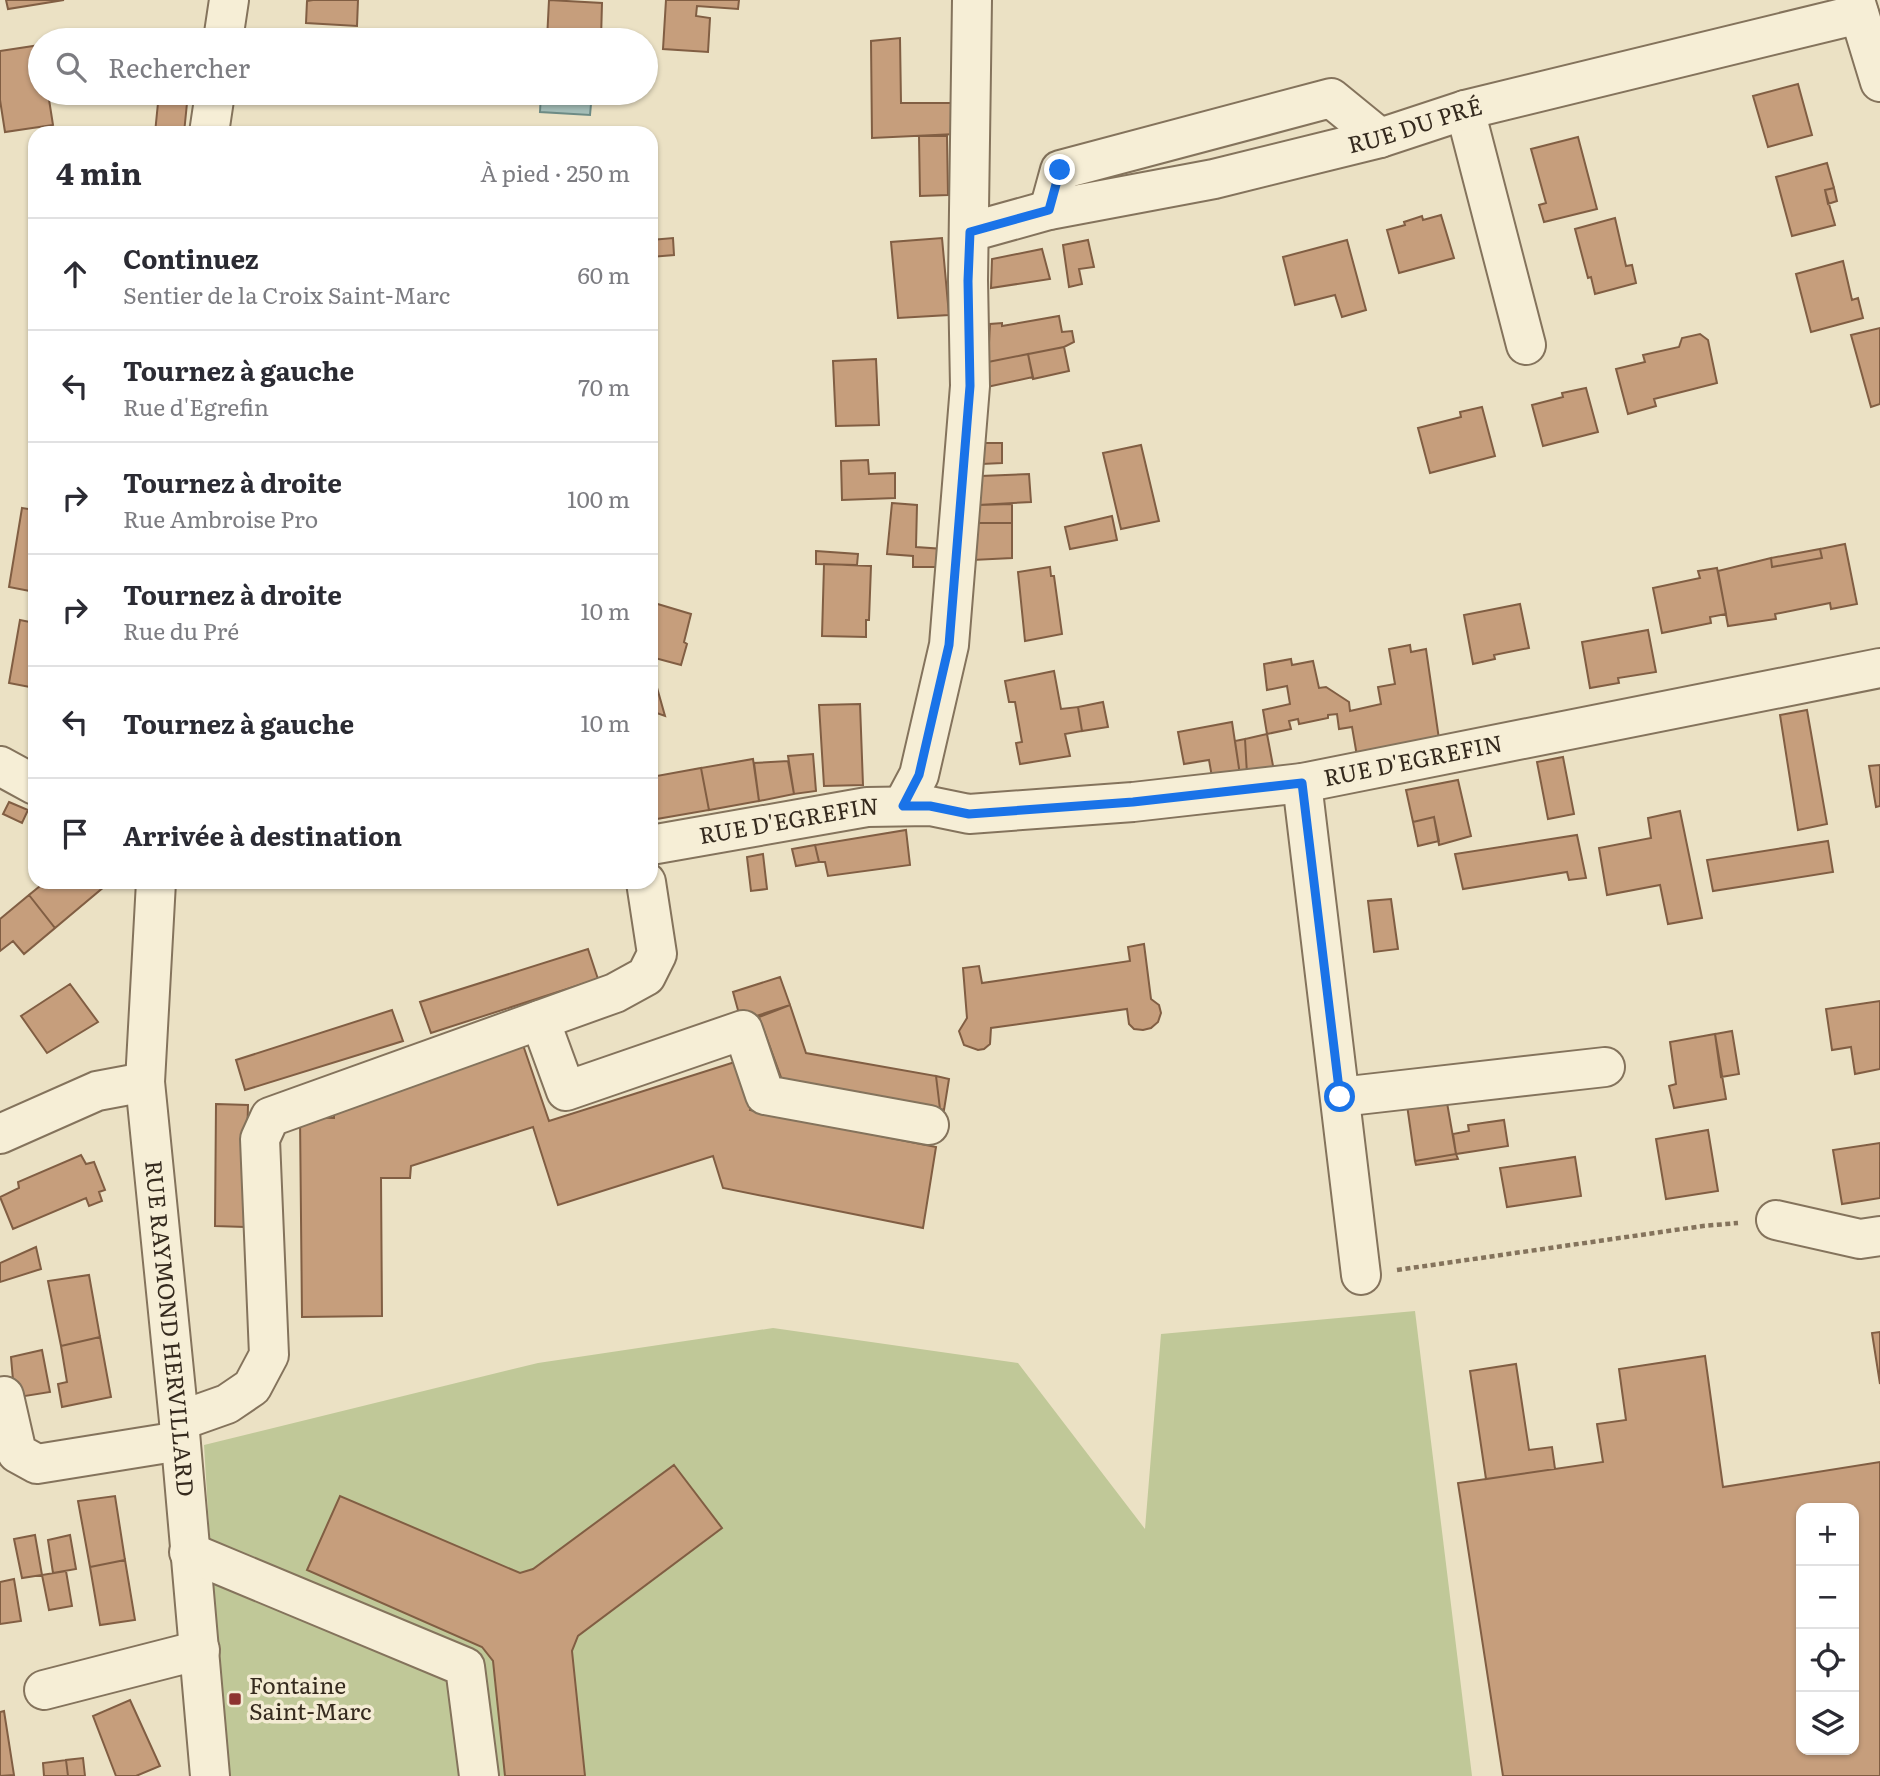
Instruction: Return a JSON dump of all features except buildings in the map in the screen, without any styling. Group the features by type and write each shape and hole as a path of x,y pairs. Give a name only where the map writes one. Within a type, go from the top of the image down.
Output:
{"street":[{"path":"225,28 229,0"},
{"path":"903,806 919,775 949,645 970,386 968,281 972,0"},
{"path":"1857,7 1880,82"},
{"name":"RUE DU PRÉ","path":"970,232 1049,210 1214,179 1380,138 1465,110 1857,7"},
{"path":"1049,210 1060,170 1331,98 1380,138"},
{"path":"210,126 213,105"},
{"path":"1465,110 1525,345"},
{"name":"RUE D'EGREFIN","path":"658,844 867,807 930,806 969,814 1133,802 1302,783 1880,668"},
{"path":"0,766 28,781"},
{"path":"1302,783 1361,1275"},
{"name":"RUE RAYMOND HERVILLARD","path":"156,889 145,1082 210,1776"},
{"path":"4,1396 17,1453 37,1464 179,1431 251,1387 269,1355 260,1139 270,1117 615,993 646,976 657,954 647,889"},
{"path":"540,1020 566,1091 743,1030 765,1095 929,1125"},
{"path":"1340,1097 1605,1066"},
{"path":"0,1134 97,1091 145,1082"},
{"path":"1776,1220 1860,1239 1880,1236"},
{"path":"189,1552 465,1667 479,1776"},
{"path":"44,1690 200,1650"}],"path":[{"path":"1361,1275 1703,1226 1776,1220"}],"green space":[{"path":"1415,1311 1472,1776 585,1776 572,1651 578,1636 722,1528 674,1465 533,1569 520,1573 340,1496 308,1570 482,1647 493,1661 505,1776 224,1776 204,1445 538,1363 773,1328 1018,1363 1145,1529 1161,1334"}],"water":[{"path":"540,105 591,105 590,115 540,112"}],"place":[{"name":"Fontaine Saint-Marc","path":"235,1699"}],"route":[{"path":"1060,170 1049,210 970,232 970,386 949,645 919,775 903,806 930,806 969,814 1133,802 1302,783 1340,1097"}]}
